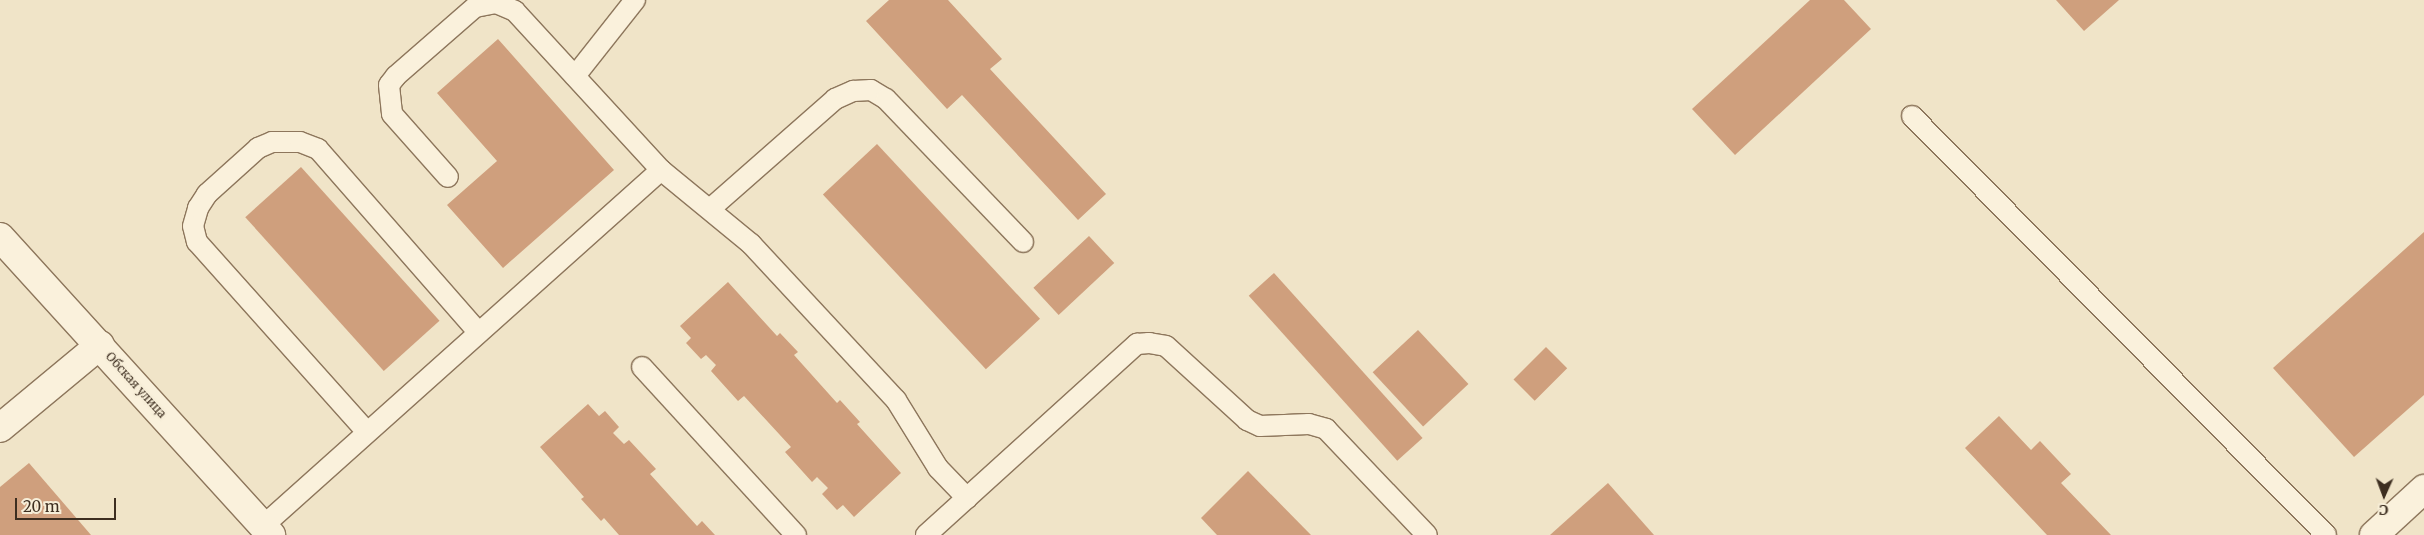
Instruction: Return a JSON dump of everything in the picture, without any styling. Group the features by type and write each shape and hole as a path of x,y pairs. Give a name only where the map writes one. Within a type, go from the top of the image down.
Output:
{"street":[{"name":"Обская улица","path":"0,237 267,530"},
{"path":"0,428 100,345"},
{"path":"2374,535 2424,489"}],"lane":[{"path":"575,76 635,0"},
{"path":"448,177 392,114 389,85 396,76 475,7 496,3 515,11 661,170 751,244 896,400 938,468 966,498"},
{"path":"710,210 835,98 853,91 871,90 886,99 1023,242"},
{"path":"1912,116 2326,535"},
{"path":"367,432 197,242 194,226 198,208 207,194 222,180 258,148 272,142 300,142 318,149 478,332"},
{"path":"267,530 367,432 661,170"},
{"path":"926,535 1137,344 1150,343 1166,346 1247,420 1260,426 1309,424 1326,429 1427,535"},
{"path":"642,366 796,535"}],"building":[{"path":"889,0 948,0 1002,59 990,69 1106,194 1078,220 962,95 947,109 866,21"},
{"path":"1810,0 1844,0 1871,29 1735,155 1692,109"},
{"path":"2056,0 2119,0 2084,31"},
{"path":"498,39 614,170 503,268 447,205 497,161 437,93"},
{"path":"877,144 1040,319 986,369 823,194"},
{"path":"301,167 440,321 384,371 245,217"},
{"path":"2424,232 2424,395 2354,457 2273,368"},
{"path":"1089,236 1114,263 1059,315 1033,288"},
{"path":"1274,273 1423,438 1397,461 1249,296"},
{"path":"728,282 777,336 780,333 798,352 794,355 837,403 840,400 860,422 857,424 901,473 854,517 843,505 837,510 822,494 828,488 817,477 812,482 785,452 791,447 744,396 738,401 711,371 716,365 706,355 701,359 686,343 691,338 680,326"},
{"path":"1418,330 1468,384 1423,426 1373,372"},
{"path":"1546,347 1567,368 1535,401 1513,380"},
{"path":"588,404 599,416 605,411 619,427 613,433 624,444 629,440 656,469 650,474 697,526 702,521 715,535 619,535 604,518 601,521 581,499 584,497 540,447"},
{"path":"1999,416 2031,450 2040,441 2071,474 2061,483 2111,535 2047,535 1965,448"},
{"path":"29,463 91,535 0,535 0,487"},
{"path":"1248,471 1311,535 1217,535 1201,518"},
{"path":"1608,483 1654,535 1550,535"}]}
